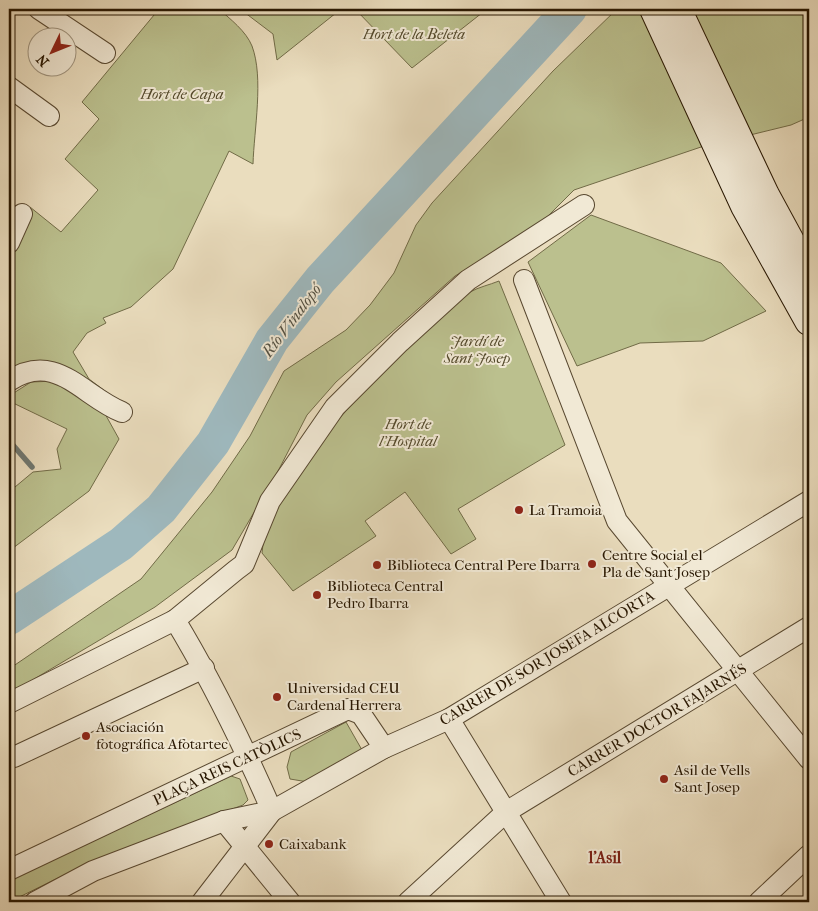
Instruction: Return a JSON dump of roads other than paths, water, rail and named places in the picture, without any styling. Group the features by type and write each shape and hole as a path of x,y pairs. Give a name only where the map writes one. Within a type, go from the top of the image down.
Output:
{"main road":[{"path":"654,9 755,200 809,276"},
{"path":"677,9 755,200 809,321"}],"street":[{"path":"49,11 106,53"},
{"path":"9,87 49,116"},
{"path":"9,703 175,620 244,564 270,500 335,407 468,280 584,205"},
{"path":"9,243 22,214"},
{"path":"524,280 617,521 809,759"},
{"path":"9,381 27,373 47,370 66,377 108,406 122,412"},
{"name":"CARRER DE SOR JOSEFA ALCORTA","path":"384,748 449,719 809,501"},
{"path":"175,620 204,668 248,757 272,811"},
{"name":"CARRER DOCTOR FAJARNÉS","path":"408,902 506,812 809,627"},
{"path":"9,755 14,757 204,668"},
{"name":"PLAÇA REIS CATÒLICS","path":"9,870 348,709 361,714 384,748"},
{"path":"449,719 561,902"},
{"path":"35,902 93,871 224,821 272,811 384,748"},
{"path":"202,902 272,811"},
{"path":"224,821 290,902"},
{"path":"759,902 809,855"}],"waterway":[{"name":"Río Vinalopó","path":"9,618 121,544 161,509 213,443 272,340 320,280 570,9"},
{"path":"12,444 32,467"}],"place":[{"name":"La Tramoia","path":"519,510"},
{"name":"Centre Social el Pla de Sant Josep","path":"592,564"},
{"name":"Biblioteca Central Pere Ibarra","path":"377,565"},
{"name":"Biblioteca Central Pedro Ibarra","path":"317,595"},
{"name":"Universidad CEU Cardenal Herrera","path":"277,697"},
{"name":"Asociación fotográfica Afotartec","path":"86,736"},
{"name":"Asil de Vells Sant Josep","path":"664,779"},
{"name":"Caixabank","path":"269,844"}],"district":[{"name":"l'Asil","path":"605,857"}],"park label":[{"name":"Hort de la Beleta","path":"414,34"},
{"name":"Hort de Capa","path":"182,94"},
{"name":"Jardí de Sant Josep","path":"477,350"},
{"name":"Hort de l'Hospital","path":"408,432"}]}
